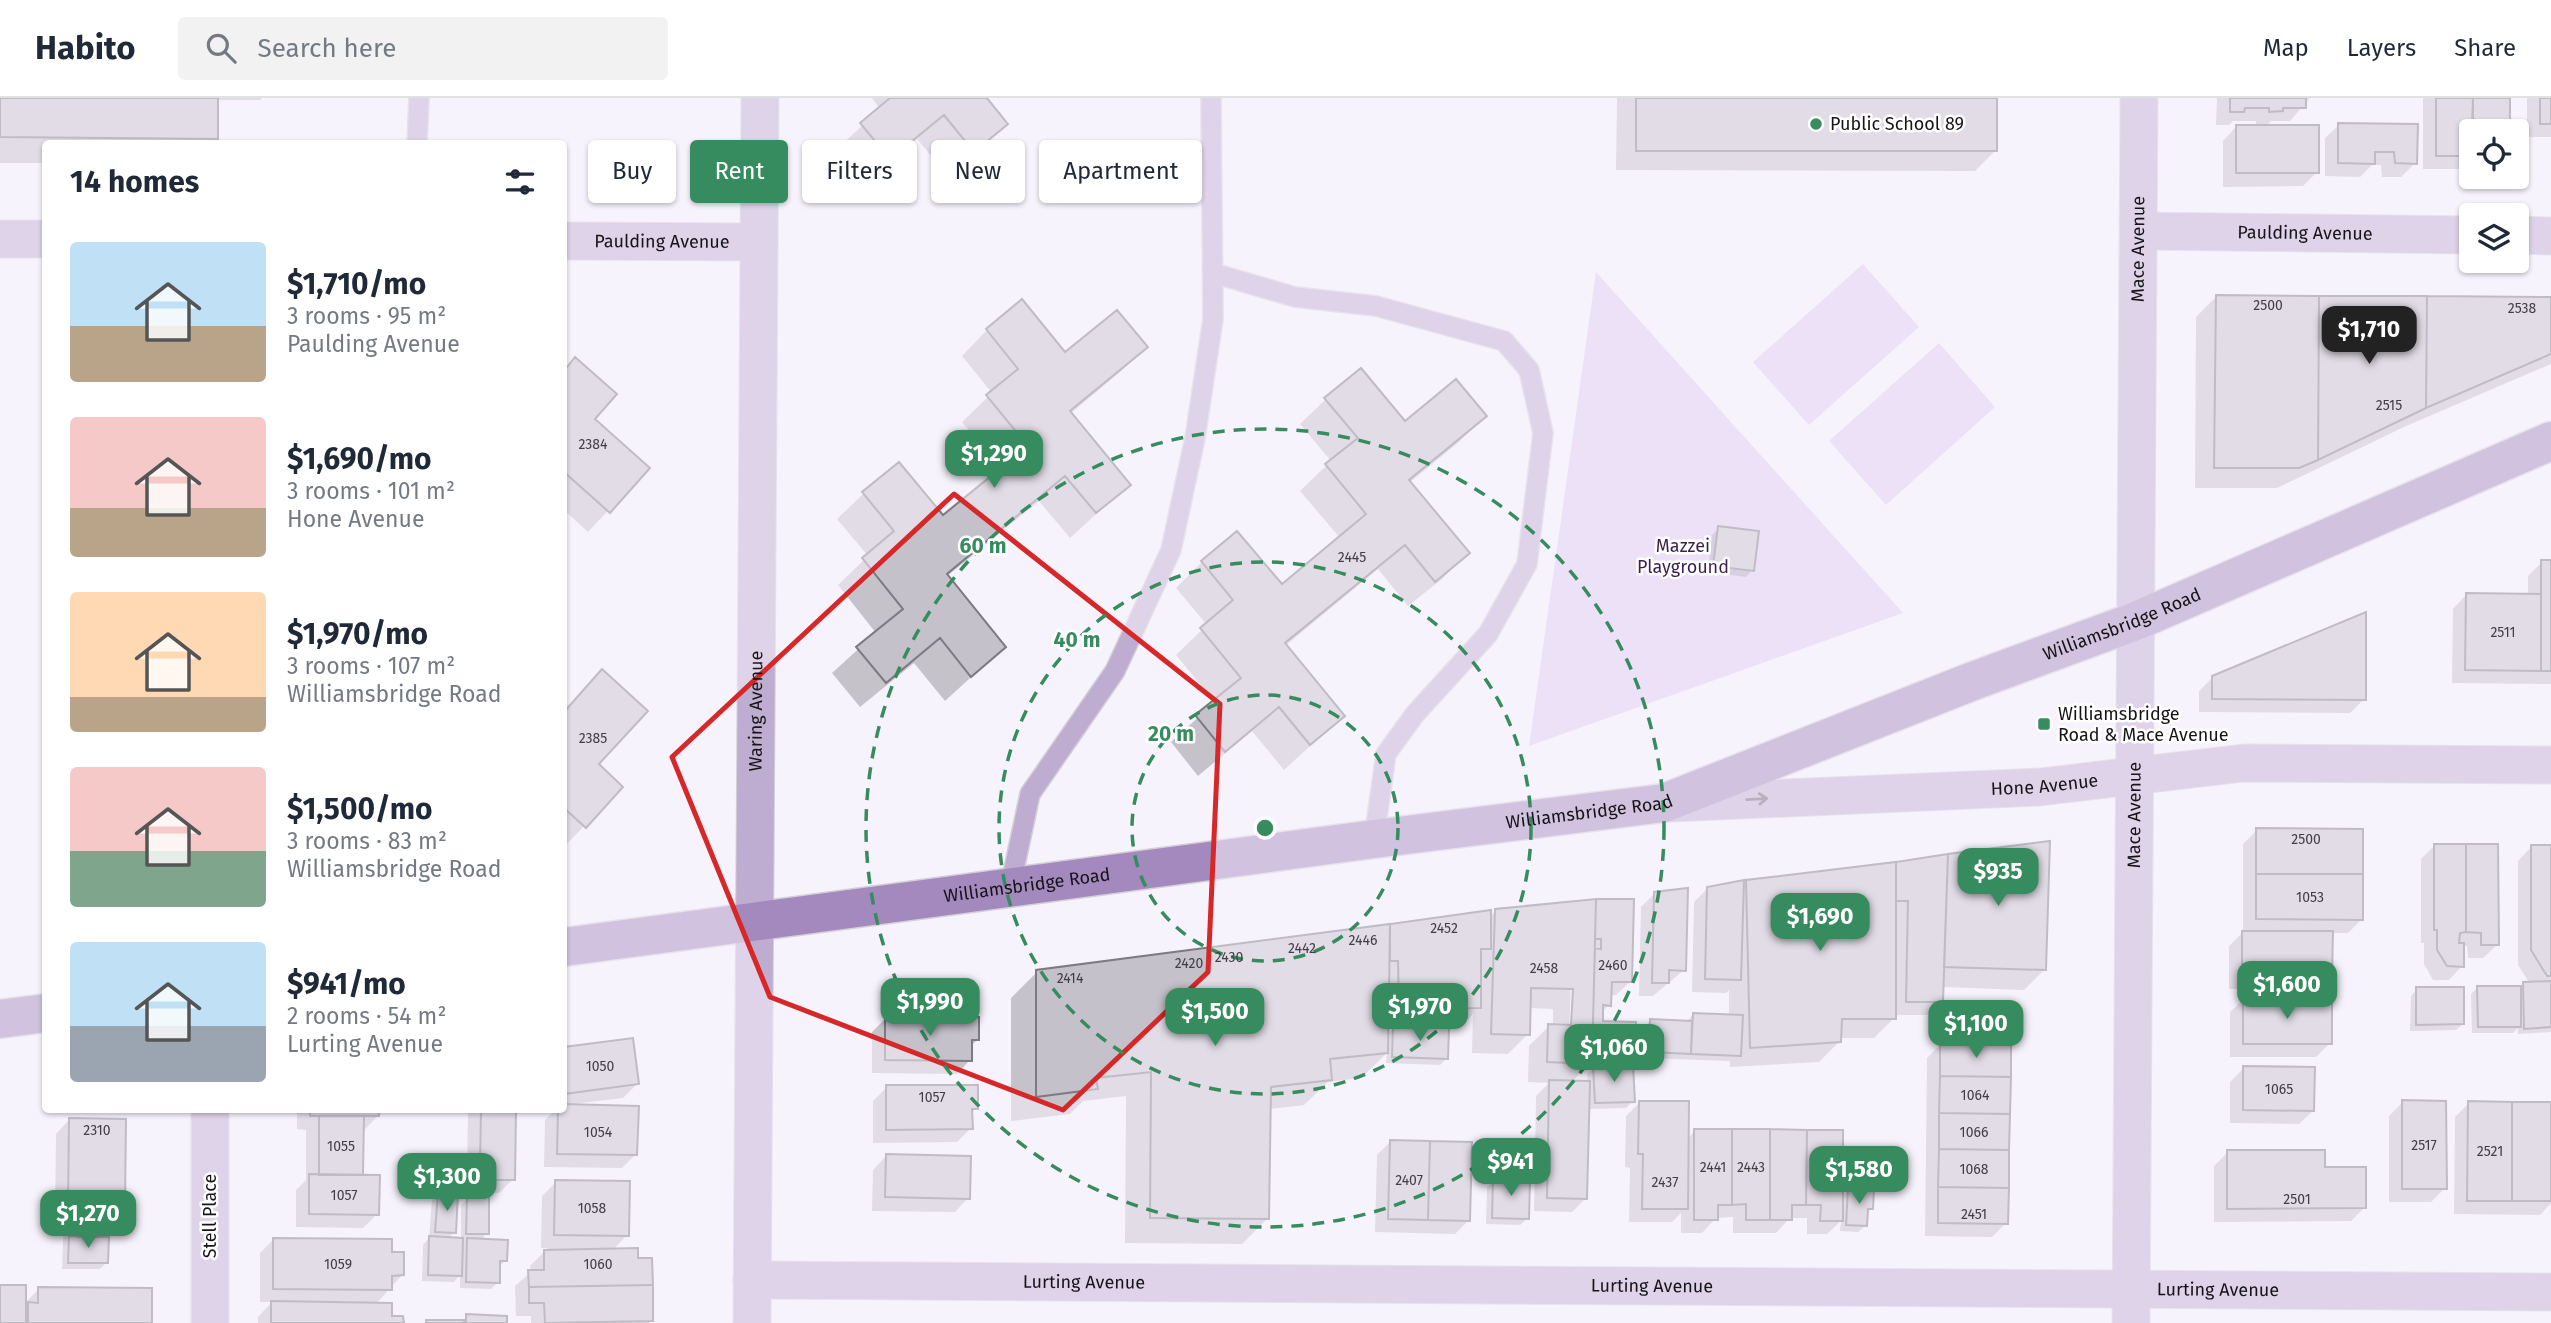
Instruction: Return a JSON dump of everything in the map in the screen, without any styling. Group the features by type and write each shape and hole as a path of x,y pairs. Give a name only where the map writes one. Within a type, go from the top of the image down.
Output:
{"main road":[{"name":"Williamsbridge Road","path":"567,947 1664,803 1973,681 2136,621 2551,441"},
{"path":"0,1019 42,1014"}],"street":[{"name":"Waring Avenue","path":"752,1323 760,98"},
{"name":"Mace Avenue","path":"2131,1306 2139,98"},
{"name":"Paulding Avenue","path":"2138,231 2459,235"},
{"path":"2529,235 2551,236"},
{"path":"0,239 42,239"},
{"name":"Paulding Avenue","path":"567,241 759,243"},
{"name":"Hone Avenue","path":"1664,803 2040,787 2244,763 2551,765"},
{"name":"Stell Place","path":"209,1113 210,1323"},
{"name":"Lurting Avenue","path":"752,1280 2131,1306 2551,1292"}],"lane":[{"path":"417,140 419,98"},
{"path":"1010,888 1030,794 1115,671 1171,550 1199,412 1213,319 1211,98"},
{"path":"1213,273 1295,297 1376,306 1504,341 1529,370 1543,433 1527,564 1488,634 1415,714 1386,754 1374,839"}],"highlighted area":[{"path":"954,494 1220,704 1208,972 1063,1110 770,997 672,757"}],"green space":[{"path":"1863,264 1919,327 1809,425 1753,362"},
{"name":"Mazzei Playground","path":"1596,272 1903,613 1529,746"},
{"path":"1939,343 1995,407 1886,505 1829,441"}],"building":[{"path":"0,98 218,98 218,139 0,137"},
{"path":"890,98 987,98 1008,124 989,140 964,140 944,115 913,140 874,140 860,123"},
{"name":"Public School 89","path":"1636,98 1997,98 1997,151 1636,151"},
{"path":"2230,98 2306,98 2306,108 2283,108 2283,111 2269,112 2269,108 2245,108 2244,112 2230,112"},
{"path":"2436,98 2473,98 2472,119 2459,119 2459,156 2436,156"},
{"path":"2473,98 2510,98 2510,119 2473,119"},
{"path":"2540,98 2551,98 2551,124 2540,124"},
{"path":"2338,123 2418,124 2417,164 2395,163 2394,152 2375,152 2375,164 2338,163"},
{"path":"2236,125 2319,125 2319,173 2236,173"},
{"path":"2216,295 2319,296 2318,460 2299,468 2214,468"},
{"path":"2319,296 2427,296 2426,408 2318,460"},
{"path":"2427,296 2551,297 2551,354 2426,408"},
{"path":"1022,299 1065,352 1117,310 1148,347 1070,411 1131,485 1096,513 1065,476 947,574 1006,647 971,677 940,638 886,683 856,647 903,609 862,558 894,531 862,492 899,462 943,515 1028,446 986,395 1018,369 986,329"},
{"path":"575,357 617,394 595,419 650,468 610,513 567,475 567,367"},
{"path":"1361,368 1405,421 1456,379 1487,416 1409,480 1470,553 1435,582 1405,545 1285,643 1345,716 1310,745 1279,707 1225,752 1195,715 1241,678 1200,628 1233,600 1201,561 1237,531 1282,584 1366,514 1325,464 1358,438 1324,398"},
{"path":"1718,526 1759,531 1754,571 1713,566"},
{"path":"2541,560 2551,560 2551,671 2541,671"},
{"path":"2466,593 2541,594 2541,671 2465,670"},
{"path":"2366,612 2366,700 2212,699 2212,676"},
{"path":"602,669 648,711 599,764 623,787 586,828 567,811 567,709"},
{"path":"2256,828 2363,829 2363,874 2256,874"},
{"path":"2050,841 2046,970 1944,967 1948,854"},
{"path":"2434,844 2466,844 2466,932 2460,933 2459,943 2464,943 2464,967 2447,966 2437,950 2437,930 2434,930"},
{"path":"2466,844 2498,844 2499,945 2481,945 2481,933 2466,932"},
{"path":"2531,845 2551,845 2551,976 2547,976 2531,950"},
{"path":"1948,854 1943,1002 1906,1002 1908,901 1896,901 1896,862"},
{"path":"1896,862 1896,1019 1842,1019 1841,1042 1750,1048 1746,880"},
{"path":"2256,874 2363,874 2363,920 2256,919"},
{"path":"1744,880 1741,980 1705,979 1707,887"},
{"path":"1688,888 1686,971 1669,970 1669,983 1652,983 1654,892"},
{"path":"1596,899 1592,1064 1547,1062 1548,1024 1571,1025 1573,989 1531,988 1530,1035 1491,1034 1495,909"},
{"path":"1596,899 1634,899 1632,982 1612,982 1611,1006 1603,1005 1603,1021 1636,1022 1635,1057 1592,1056 1595,948 1601,949 1601,939 1595,939"},
{"path":"1491,910 1491,949 1481,949 1481,1008 1399,1009 1398,961 1390,961 1390,924"},
{"path":"1390,924 1388,1053 1330,1059 1332,1080 1271,1087 1269,1219 1150,1218 1151,1072 1096,1078 1098,1089 1036,1097 1036,970"},
{"path":"2242,931 2333,931 2332,976 2242,976"},
{"path":"2551,981 2551,1027 2524,1029 2523,982"},
{"path":"2477,986 2521,986 2521,1027 2478,1027"},
{"path":"2416,987 2464,987 2464,1024 2416,1025"},
{"path":"2243,997 2332,998 2332,1044 2243,1044"},
{"path":"1693,1013 1743,1015 1741,1056 1691,1054"},
{"path":"885,1016 979,1017 979,1040 972,1040 972,1061 885,1060"},
{"path":"1650,1019 1692,1021 1691,1054 1649,1052"},
{"path":"1393,1026 1449,1028 1448,1059 1392,1057"},
{"path":"633,1038 639,1084 567,1094 567,1047"},
{"path":"1940,1043 2011,1044 2011,1077 1940,1076"},
{"path":"1633,1064 1635,1102 1595,1103 1593,1066"},
{"path":"2243,1066 2315,1067 2314,1111 2243,1110"},
{"path":"1940,1076 2011,1077 2010,1114 1939,1113"},
{"path":"1549,1080 1590,1081 1587,1199 1547,1198"},
{"path":"886,1085 978,1085 978,1109 972,1109 973,1129 886,1130"},
{"path":"2402,1100 2446,1101 2447,1189 2402,1189"},
{"path":"1639,1101 1689,1101 1688,1209 1642,1209 1643,1154 1638,1154"},
{"path":"2468,1101 2512,1102 2512,1201 2467,1201"},
{"path":"2512,1102 2551,1102 2551,1201 2512,1201"},
{"path":"567,1104 639,1106 637,1155 557,1154 558,1113 567,1113"},
{"path":"310,1113 379,1113 379,1116 310,1116"},
{"path":"481,1113 516,1113 515,1180 492,1180 493,1164 480,1164"},
{"path":"1939,1113 2010,1114 2009,1150 1939,1149"},
{"path":"319,1116 364,1116 363,1175 319,1175"},
{"path":"69,1118 126,1119 125,1204 102,1204 102,1237 77,1237 77,1203 68,1203"},
{"path":"1694,1129 1732,1129 1732,1205 1718,1205 1718,1220 1694,1220"},
{"path":"1732,1129 1770,1129 1770,1220 1746,1220 1746,1204 1732,1205"},
{"path":"1770,1129 1807,1130 1806,1205 1792,1205 1792,1220 1770,1220"},
{"path":"1807,1130 1843,1130 1843,1221 1820,1221 1821,1205 1806,1205"},
{"path":"1390,1140 1430,1141 1428,1220 1388,1219"},
{"path":"1430,1141 1472,1142 1470,1221 1428,1220"},
{"path":"1939,1149 2009,1150 2009,1188 1938,1187"},
{"path":"2227,1150 2325,1150 2325,1167 2366,1167 2366,1208 2227,1209"},
{"path":"886,1154 971,1156 970,1199 885,1197"},
{"path":"309,1174 380,1175 379,1215 309,1214"},
{"path":"1493,1178 1530,1179 1529,1219 1492,1218"},
{"path":"555,1180 630,1181 629,1236 554,1235"},
{"path":"1938,1187 2009,1188 2008,1224 1938,1223"},
{"path":"1848,1188 1874,1189 1873,1209 1868,1209 1867,1226 1846,1225"},
{"path":"438,1192 458,1193 456,1233 435,1232"},
{"path":"467,1196 489,1197 489,1234 466,1234"},
{"path":"69,1236 109,1237 108,1263 68,1263"},
{"path":"429,1236 463,1238 462,1276 428,1275"},
{"path":"273,1238 392,1239 392,1252 404,1252 404,1275 392,1276 392,1290 273,1289"},
{"path":"467,1238 508,1240 507,1261 500,1261 500,1283 466,1282"},
{"path":"638,1248 638,1258 652,1258 653,1285 529,1287 528,1270 544,1270 544,1250"},
{"path":"0,1285 26,1285 26,1323 0,1323"},
{"path":"653,1285 653,1321 545,1323 544,1303 529,1303 529,1287"},
{"path":"38,1287 152,1288 152,1323 28,1323 28,1302 38,1303"},
{"path":"271,1301 392,1303 392,1316 403,1316 404,1323 271,1323"},
{"path":"466,1314 507,1316 507,1323 466,1323"},
{"path":"426,1320 464,1320 464,1323 426,1323"}],"place":[{"name":"Public School 89","path":"1816,124"},
{"name":"Williamsbridge Road & Mace Avenue","path":"2044,724"}]}
